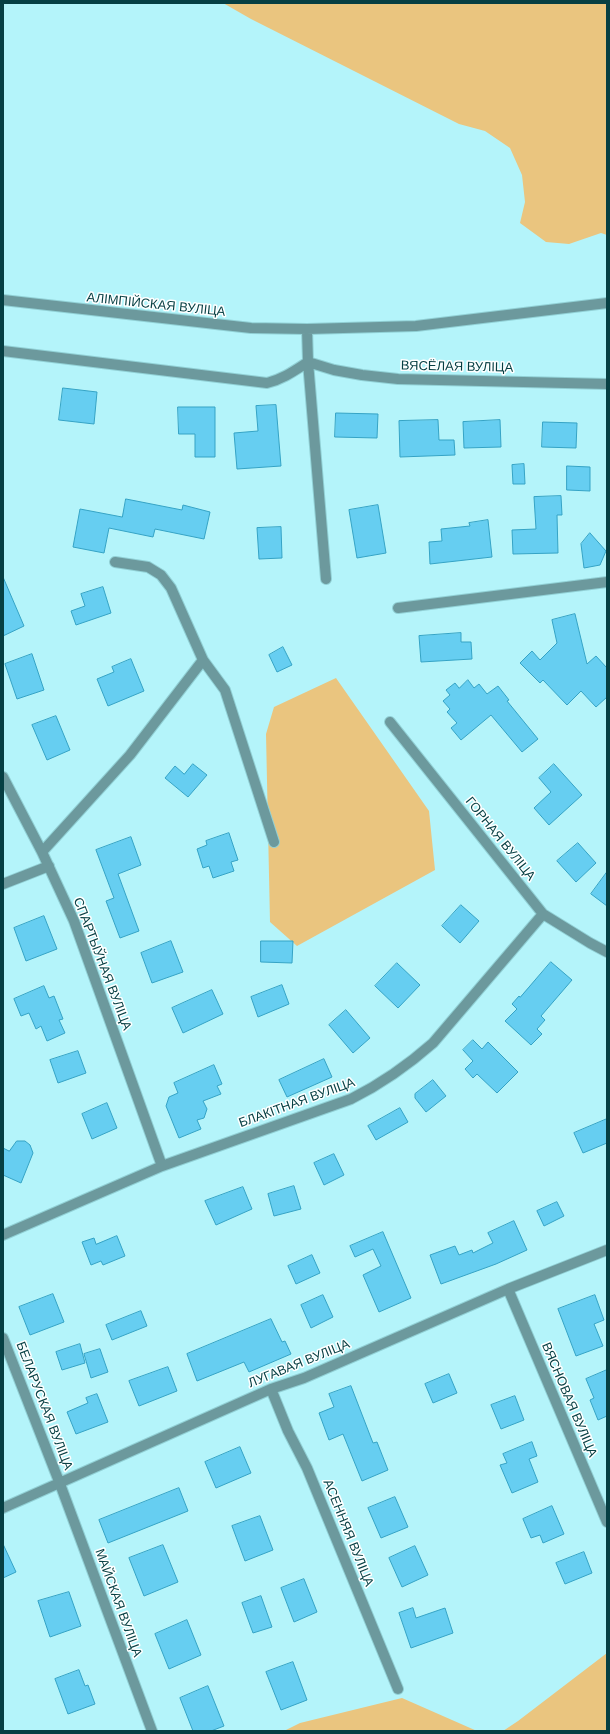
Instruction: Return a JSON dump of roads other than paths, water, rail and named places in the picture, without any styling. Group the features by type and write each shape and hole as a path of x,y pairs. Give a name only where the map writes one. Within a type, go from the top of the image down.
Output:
{"street":[{"name":"АЛІМПІЙСКАЯ ВУЛІЦА","path":"3,300 236,327 307,329 416,326 607,303"},
{"path":"307,329 308,362 326,579"},
{"path":"3,351 267,383 278,381 288,376 308,362"},
{"name":"ВЯСЁЛАЯ ВУЛІЦА","path":"308,362 334,370 398,379 607,384"},
{"path":"115,562 148,567 161,575 171,588 203,660 225,690 274,842"},
{"path":"398,608 607,583"},
{"path":"42,852 130,756 203,660"},
{"name":"ГОРНАЯ ВУЛІЦА","path":"390,722 543,914 607,952"},
{"name":"СПАРТЫЎНАЯ ВУЛІЦА","path":"3,777 49,866 74,921 162,1166"},
{"path":"3,884 49,866"},
{"name":"БЛАКІТНАЯ ВУЛІЦА","path":"3,1235 162,1166 350,1099 375,1087 413,1061 433,1043 543,914"},
{"name":"ЛУГАВАЯ ВУЛІЦА","path":"3,1508 271,1389 304,1378 508,1289 607,1250"},
{"name":"ВЯСНОВАЯ ВУЛІЦА","path":"508,1289 607,1522"},
{"name":"БЕЛАРУСКАЯ ВУЛІЦА","path":"3,1338 60,1484"},
{"name":"АСЕННЯЯ ВУЛІЦА","path":"271,1389 288,1431 307,1468 398,1689"},
{"name":"МАЙСКАЯ ВУЛІЦА","path":"60,1484 152,1731"}]}
